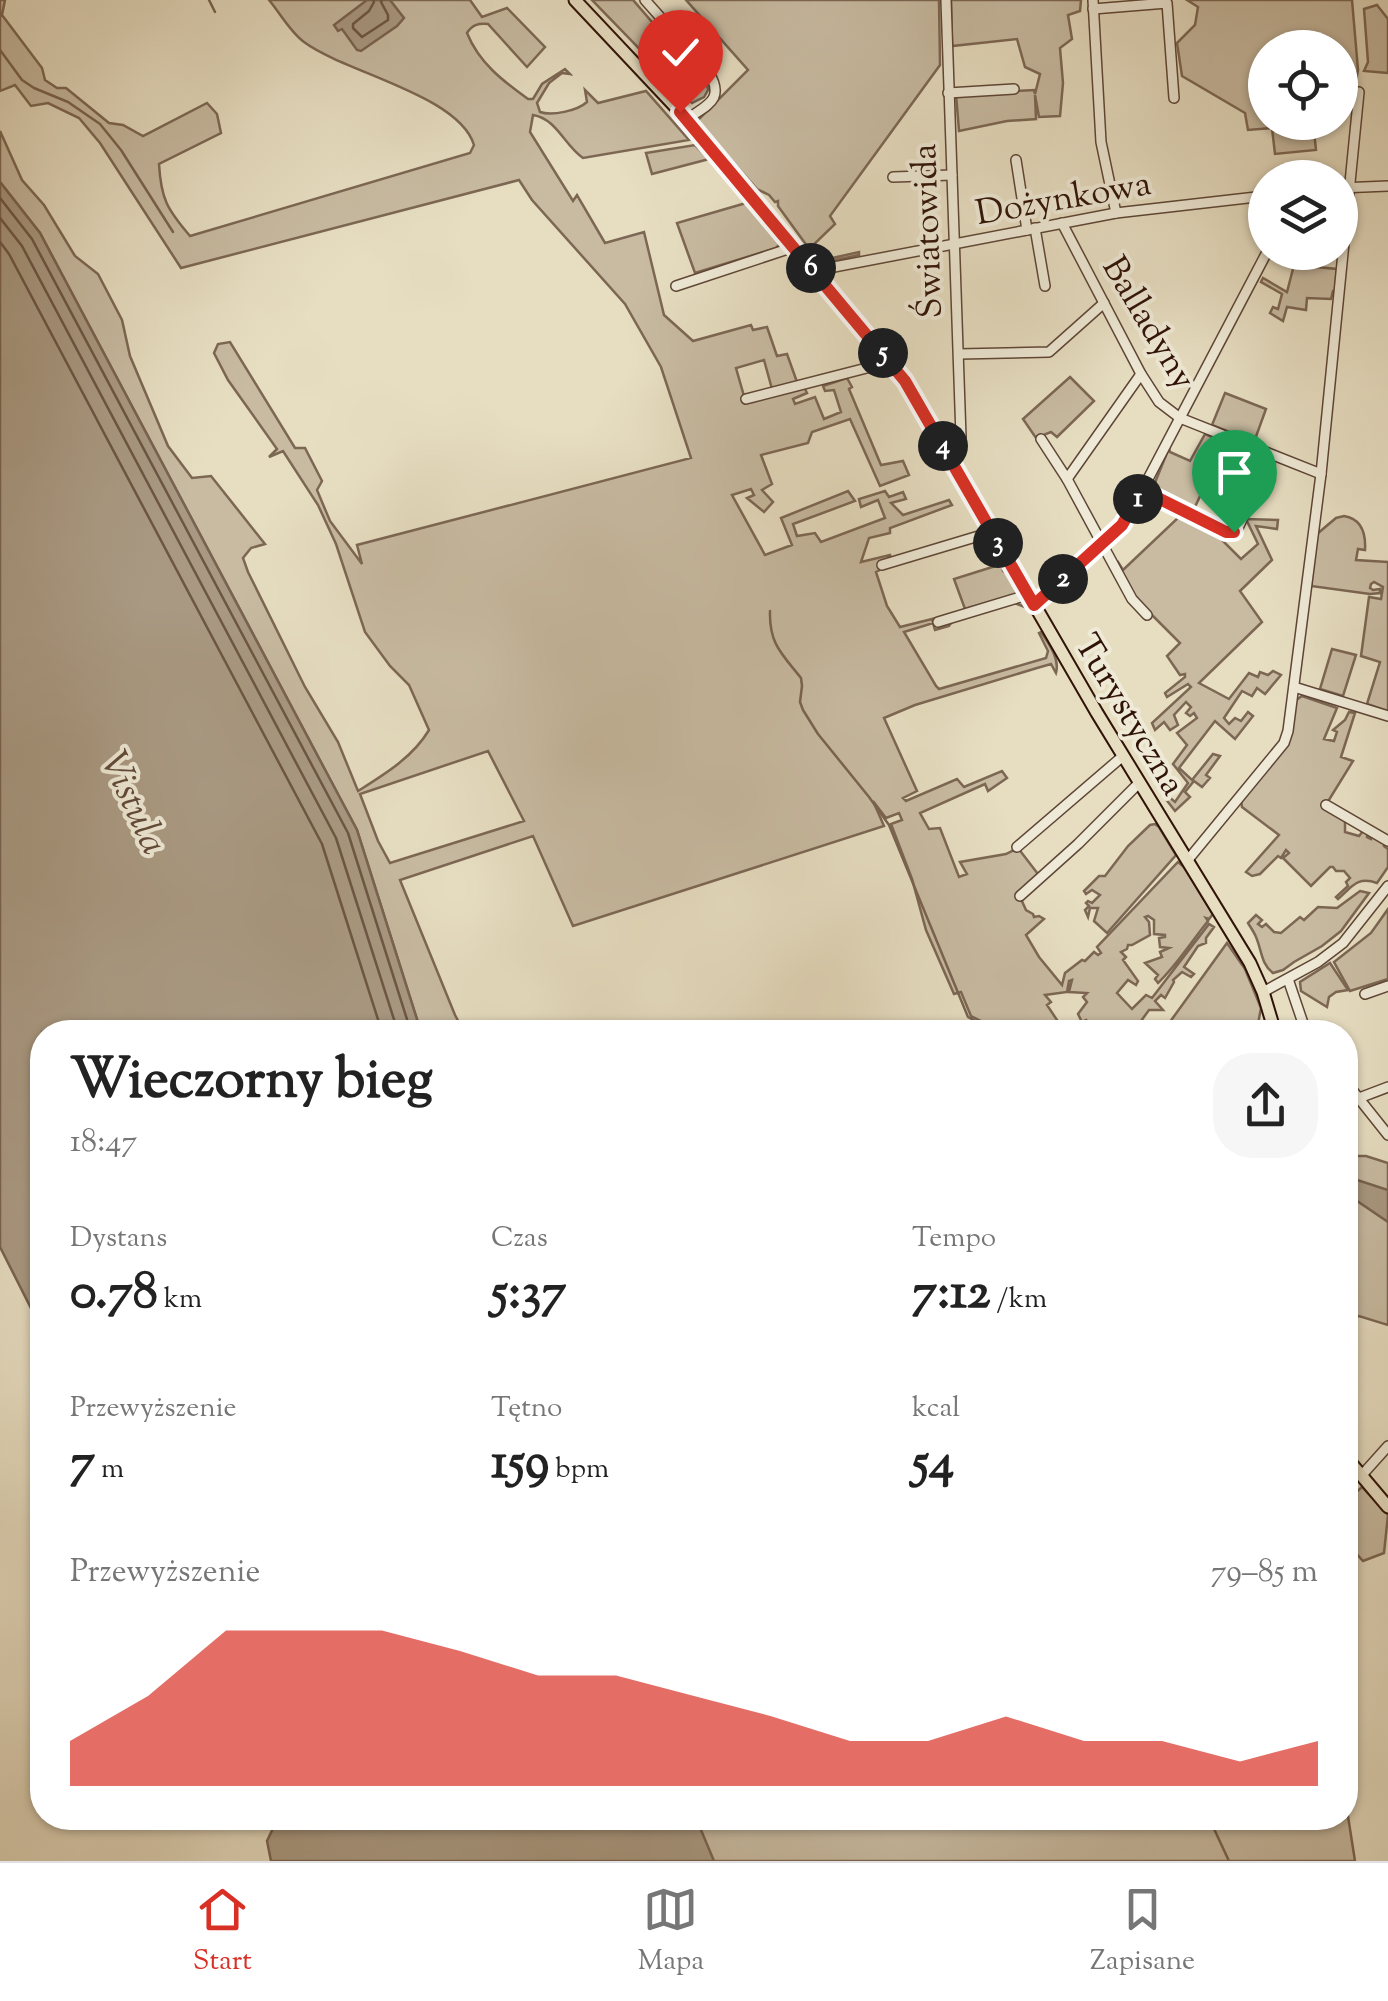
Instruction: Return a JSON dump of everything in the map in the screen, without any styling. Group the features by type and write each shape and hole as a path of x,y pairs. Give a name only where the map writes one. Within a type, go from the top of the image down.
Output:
{"main road":[{"name":"Turystyczna","path":"574,0 687,119 914,395 1030,600 1250,963 1271,1020"},
{"path":"1358,1471 1388,1506"}],"street":[{"path":"645,0 713,78 712,101 687,119"},
{"name":"Światowida","path":"946,0 961,437 958,445 947,452"},
{"path":"1116,214 1101,142 1093,5 1166,3 1174,98"},
{"path":"948,93 1014,88"},
{"path":"1349,160 1359,92"},
{"path":"1016,160 1045,286"},
{"path":"893,177 952,175"},
{"path":"1358,187 1388,186"},
{"name":"Dożynkowa","path":"813,271 1062,223 1248,198"},
{"name":"Balladyny","path":"1062,223 1159,402 1180,418 1321,474"},
{"path":"676,286 794,248"},
{"path":"938,622 1030,600 1101,545 1128,518 1258,270"},
{"path":"1187,861 1284,743 1288,731 1321,474 1338,270"},
{"path":"959,354 1049,352 1104,303"},
{"path":"746,399 890,362"},
{"path":"1067,479 1141,374"},
{"path":"1041,439 1132,599 1147,616"},
{"path":"1142,490 1226,532 1236,530 1245,513"},
{"path":"882,565 992,532"},
{"path":"1294,687 1388,716"},
{"path":"1017,846 1123,756"},
{"path":"1020,896 1139,783"},
{"path":"1326,805 1388,841"},
{"path":"1263,992 1343,944 1388,886"},
{"path":"1288,979 1302,1020"},
{"path":"1365,994 1388,986"},
{"path":"1388,1087 1359,1098 1388,1135"},
{"path":"1362,1475 1388,1446"}],"shaded area":[{"path":"0,0 5,0 2,15 42,68 45,80 57,88 66,88 109,123 123,125 143,136 207,103 217,114 221,133 159,164 167,203 190,236 470,153 474,145 464,127 447,112 304,42 269,0 470,0 482,17 507,8 545,47 527,67 488,24 476,25 467,33 485,62 528,99 533,99 542,84 565,69 570,74 562,73 549,83 537,103 540,112 577,108 587,102 585,90 598,103 646,91 689,140 583,158 541,117 533,115 530,132 573,201 577,195 605,243 644,232 664,315 693,341 751,325 753,330 767,327 777,356 787,354 797,382 772,389 764,360 736,368 746,403 804,387 807,393 793,399 795,404 815,397 824,419 841,412 834,390 825,391 823,386 847,378 881,465 903,461 909,475 880,486 850,419 812,432 808,443 761,455 772,484 762,490 773,502 764,512 747,498 754,495 751,489 732,495 765,555 792,545 781,518 848,491 855,501 793,524 797,536 815,533 821,542 885,518 878,500 861,507 859,499 885,491 889,497 903,492 906,499 891,503 903,515 949,500 952,505 890,528 890,533 869,538 861,562 890,555 893,563 876,572 887,606 900,627 1007,603 953,620 949,626 935,630 933,623 904,632 936,686 939,689 1046,658 1048,651 1041,632 1055,657 1056,673 1051,664 884,718 917,791 903,798 906,801 957,779 964,787 1002,771 1007,778 988,791 985,784 920,813 929,829 940,828 959,877 967,874 960,862 1006,854 1018,848 1038,874 1021,899 1034,917 1044,919 1026,935 1062,985 1065,973 1094,952 1101,953 1097,947 1178,862 1213,914 1158,983 1158,975 1145,963 1162,957 1160,952 1169,948 1160,947 1159,938 1165,935 1154,934 1154,920 1145,917 1150,935 1121,952 1138,981 1136,985 1128,980 1117,993 1132,1009 1146,995 1152,998 1209,924 1214,927 1206,943 1198,946 1184,967 1194,974 1191,977 1182,972 1173,980 1165,998 1161,995 1155,1001 1163,1010 1149,1010 1142,1020 1081,1020 1078,1014 1087,1002 1083,997 1087,993 1069,992 1072,980 1067,992 1045,995 1057,1020 979,1020 971,1016 961,992 954,994 926,930 891,824 902,820 899,813 886,818 873,801 884,826 573,926 533,836 400,880 458,1020 417,1020 357,830 40,233 0,182 0,131 22,180 44,205 75,256 98,274 122,320 130,356 168,446 192,478 211,476 265,544 251,548 243,558 248,572 305,687 338,742 358,791 407,757 429,730 409,685 365,632 336,544 318,505 283,451 269,457 277,449 228,380 214,353 218,344 230,342 295,448 305,448 322,481 317,490 330,521 362,564 357,545 691,458 661,367 625,304 532,200 519,180 181,268 100,143 79,118 48,103 31,106 15,85 0,91","holes":["488,751 524,821 390,863 360,794"]},
{"path":"592,0 633,0 684,59 706,78 708,90 704,97 692,103"},
{"path":"686,0 939,0 940,65 830,216 835,224 809,249 778,201 757,189 697,121 748,70"},
{"path":"951,0 1081,0 1080,11 1068,15 1072,39 1060,48 1060,116 1039,117 1035,95 1036,119 959,131 956,94 1034,90 1035,94 1040,74 1025,67 1017,39 952,46"},
{"path":"1187,0 1352,0 1355,30 1248,30 1248,130 1245,113 1182,76 1177,43 1195,25 1198,7"},
{"path":"1377,5 1388,19 1388,73 1364,71 1368,62 1364,9"},
{"path":"1273,140 1315,140 1316,150 1275,154"},
{"path":"695,145 709,159 652,174 646,153"},
{"path":"734,186 780,244 695,273 677,223 746,203"},
{"path":"811,252 819,261 859,255 822,263 818,261"},
{"path":"1293,270 1337,270 1331,299 1307,298 1306,310 1287,307 1283,321 1270,313 1273,307 1278,309 1282,294 1261,282 1263,278 1287,292"},
{"path":"1070,377 1094,401 1057,437 1051,432 1036,438 1023,419"},
{"path":"1225,393 1266,409 1254,442 1212,425"},
{"path":"1205,434 1233,449 1229,463 1249,474 1255,459 1238,453 1239,446 1269,457 1244,512 1238,510 1241,501 1218,458 1194,509 1215,523 1152,490 1169,448 1190,461"},
{"path":"1181,515 1214,532 1241,559 1258,544 1246,519 1278,520 1277,529 1256,526 1272,560 1240,591 1262,622 1199,683 1229,699 1249,673 1258,677 1260,672 1268,675 1273,671 1281,675 1265,694 1257,688 1252,696 1242,691 1224,718 1229,724 1235,718 1241,721 1248,712 1253,716 1235,739 1215,721 1179,768 1192,780 1213,754 1220,756 1206,775 1210,778 1202,787 1194,781 1185,792 1190,797 1175,811 1165,798 1175,802 1188,783 1173,764 1187,745 1177,733 1197,718 1194,713 1186,713 1191,707 1186,702 1174,715 1178,725 1170,730 1164,722 1155,730 1152,723 1191,687 1188,684 1167,697 1165,693 1185,677 1167,656 1180,643 1152,615 1145,620 1148,615 1115,564 1118,562 1123,570"},
{"path":"1344,516 1355,520 1364,533 1365,550 1358,549 1356,560 1388,562 1388,711 1367,704 1380,662 1361,656 1369,597 1381,599 1383,587 1374,582 1370,588 1380,589 1380,593 1370,594 1311,586 1317,534"},
{"path":"1002,564 1018,595 965,609 954,579"},
{"path":"1332,649 1356,655 1343,696 1320,689"},
{"path":"1302,696 1337,708 1324,739 1334,741 1337,732 1333,730 1349,712 1355,713 1341,757 1353,761 1327,803 1345,820 1345,832 1359,836 1363,831 1371,839 1373,835 1387,842 1384,846 1388,849 1388,867 1377,883 1360,882 1338,899 1350,878 1344,871 1330,867 1311,886 1283,858 1289,853 1286,850 1260,874 1252,876 1246,872 1279,835 1242,807 1241,800 1289,740 1295,701"},
{"path":"1155,824 1176,855 1107,933 1094,921 1098,908 1090,908 1088,917 1085,910 1088,901 1092,903 1100,895 1084,891 1099,876 1105,876 1128,846"},
{"path":"1360,891 1369,893 1341,931 1283,970 1273,973 1269,969 1248,923 1256,915 1262,920 1258,924 1262,927 1266,924 1281,933 1318,907 1337,908"},
{"path":"1388,909 1388,979 1350,991 1334,962 1371,933"},
{"path":"1227,943 1245,969 1261,1008 1259,1020 1171,1020"},
{"path":"1330,963 1348,990 1329,997 1327,1007 1301,991 1300,982"},
{"path":"1358,1156 1366,1156 1388,1163 1388,1325 1359,1316"},
{"path":"1362,1487 1388,1515 1384,1553 1363,1561 1358,1555 1358,1491"},
{"path":"542,1830 1350,1830 1355,1861 552,1861"}],"water":[{"path":"367,0 390,0 404,18 361,51 334,25"},
{"name":"Vistula","path":"0,182 40,233 357,830 417,1020 30,1020 30,1306 0,1247"},
{"path":"1358,1180 1388,1190 1388,1222 1358,1202"},
{"path":"272,1830 701,1830 714,1861 271,1861 267,1841"}],"waterway":[{"path":"209,0 215,12"},
{"path":"0,50 22,80 68,102 100,124 173,232"},
{"path":"770,611 774,640 801,678 803,710 889,825 968,1017 973,1020"},
{"path":"1215,1830 1229,1861"}],"route":[{"path":"680,112 905,381 1034,605 1122,525 1142,490 1226,532 1234,532"}]}
